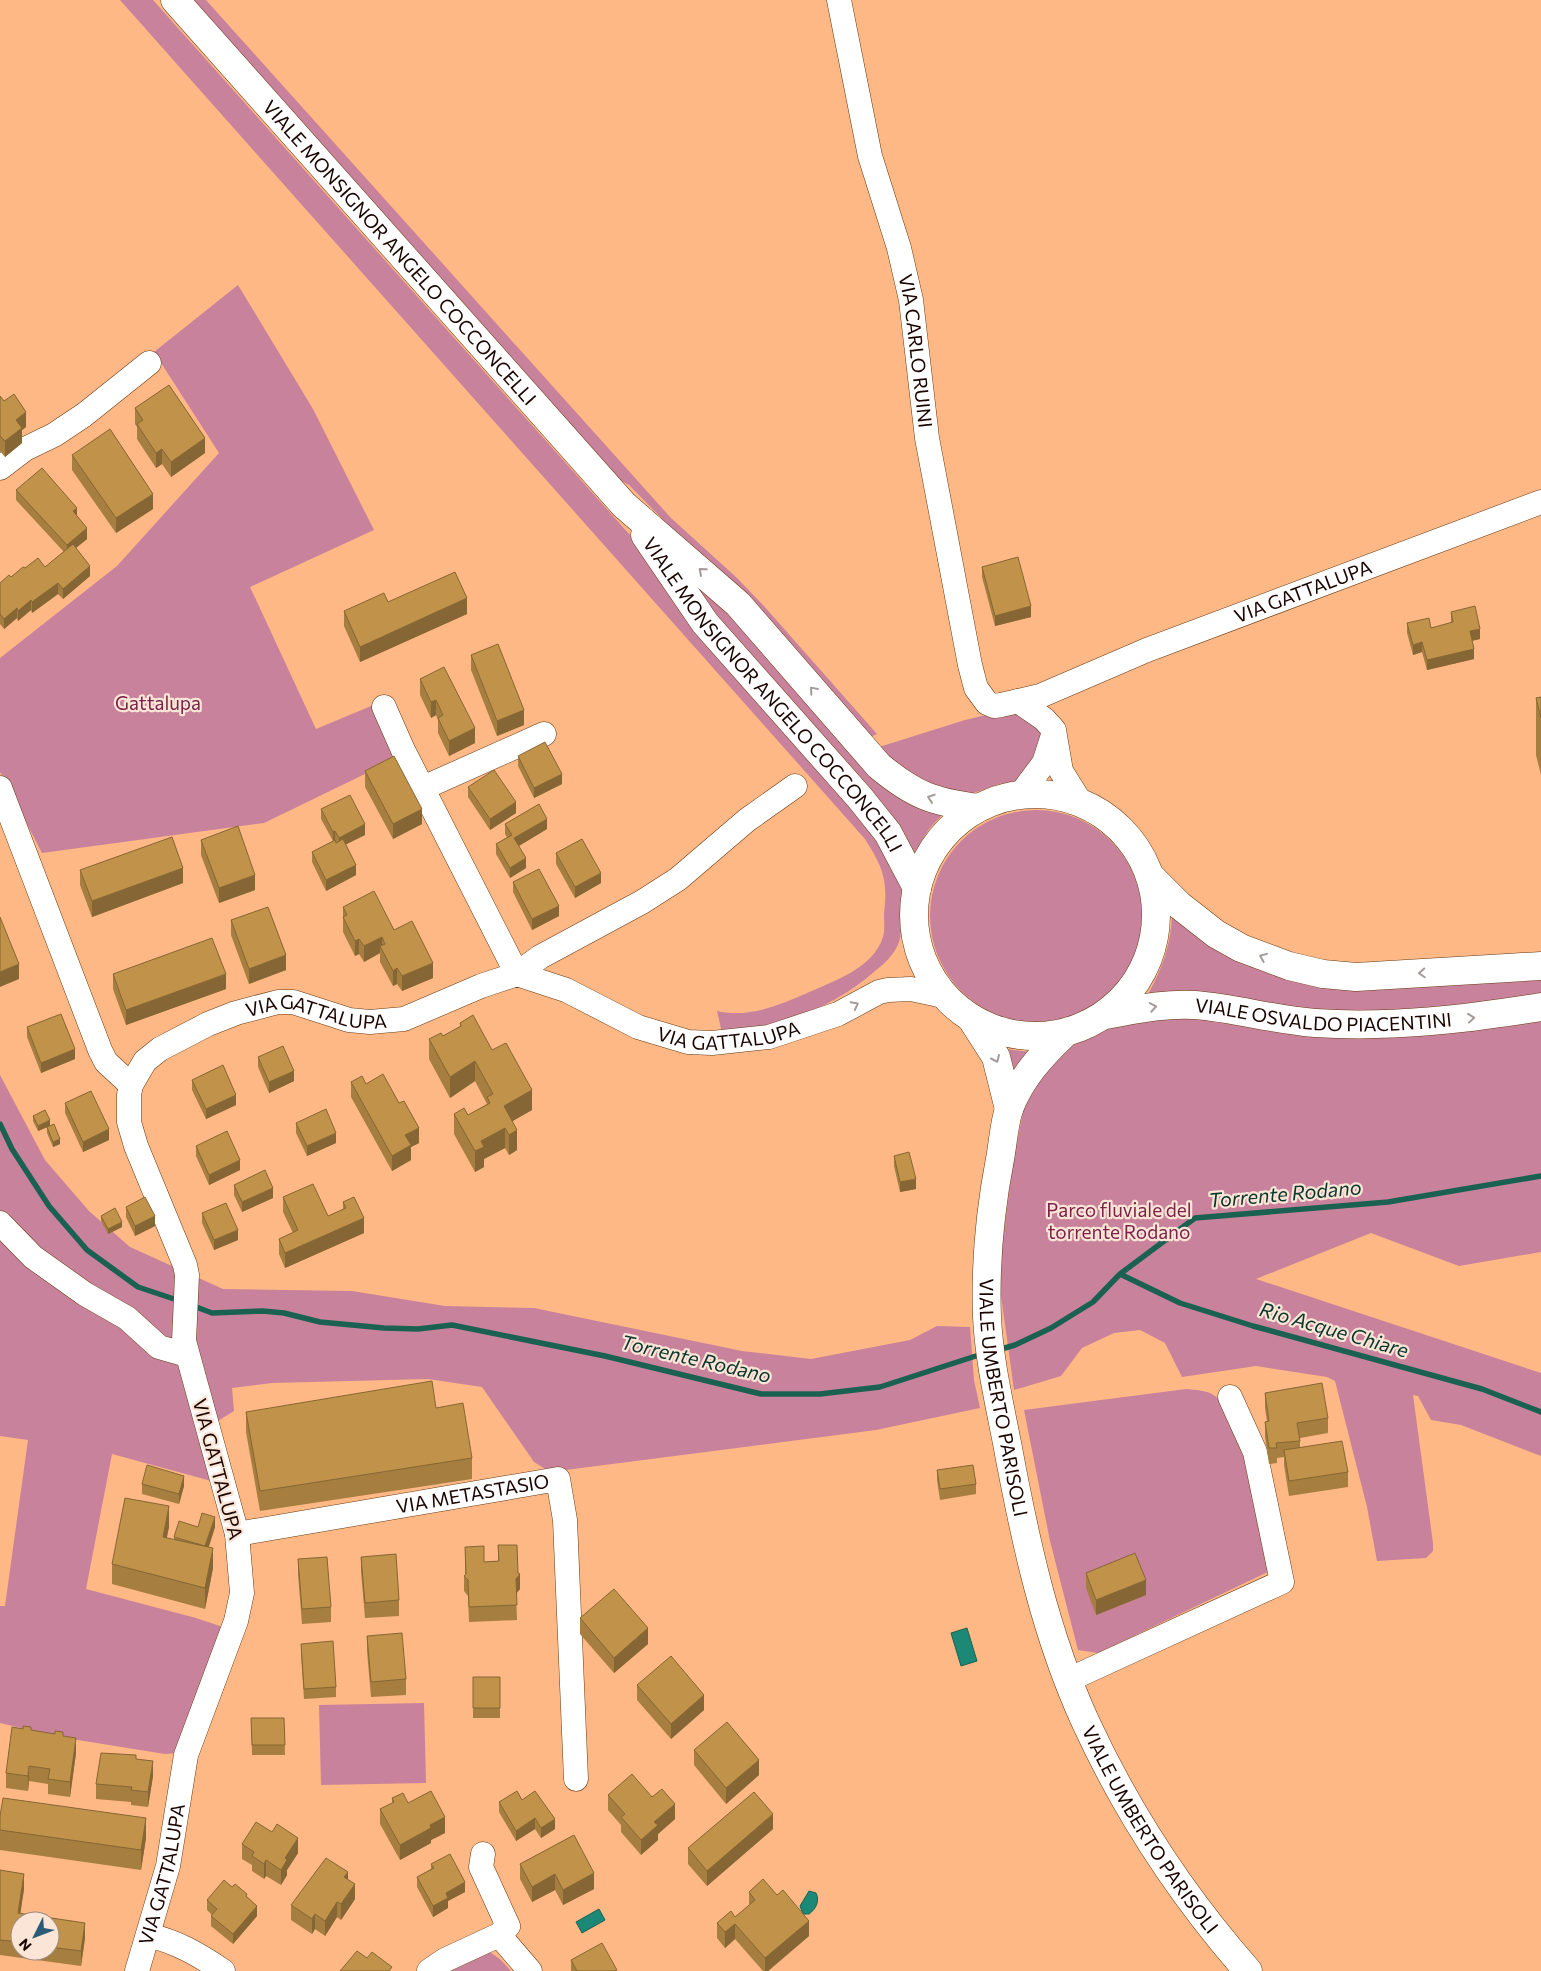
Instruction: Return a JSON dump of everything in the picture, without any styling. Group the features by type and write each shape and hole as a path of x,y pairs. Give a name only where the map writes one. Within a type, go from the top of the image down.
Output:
{"main road":[{"name":"VIALE MONSIGNOR ANGELO COCCONCELLI","path":"175,0 624,505 705,623 860,798 888,833 917,888"},
{"name":"VIALE MONSIGNOR ANGELO COCCONCELLI","path":"624,505 738,604 879,766 901,784 925,798 978,808"},
{"path":"1020,795 1054,796 1081,803 1101,813 1118,827 1133,844 1151,877 1156,908 1155,933 1149,957 1138,980 1128,993 1105,1015 1063,1035 1024,1037 1006,1033 971,1018 944,996 924,964 916,934 914,907 917,888 922,871 939,841 964,817 978,808 1020,795"},
{"name":"VIALE OSVALDO PIACENTINI","path":"1151,877 1179,906 1216,934 1241,948 1290,966 1323,974 1356,977 1541,966"},
{"name":"VIALE OSVALDO PIACENTINI","path":"1105,1015 1166,1005 1194,1005 1316,1023 1414,1023 1473,1018 1541,1007"},
{"name":"VIALE UMBERTO PARISOLI","path":"971,1018 996,1057 1009,1109"},
{"name":"VIALE UMBERTO PARISOLI","path":"1063,1035 1036,1062 1009,1109 989,1225 987,1318 1002,1418 1032,1566 1052,1638 1068,1680 1124,1799 1147,1838 1197,1910 1248,1971"}],"street":[{"name":"VIA CARLO RUINI","path":"839,0 870,156 899,248 911,300 927,438 970,665 976,688 986,703"},
{"path":"0,468 25,449 54,435 84,415 149,364"},
{"name":"VIA GATTALUPA","path":"986,703 994,706 1040,696 1156,647 1541,502"},
{"path":"1020,795 1044,763 1054,730 1056,707 1066,686"},
{"path":"1018,701 1039,714 1054,730 1061,771 1081,803"},
{"path":"384,707 517,974"},
{"path":"423,788 544,734"},
{"name":"VIA GATTALUPA","path":"136,1971 168,1866 186,1755 236,1621 242,1593 237,1534 224,1477 186,1348 187,1275 136,1146 129,1122 132,1085 145,1061 160,1049 208,1024 262,1005 293,1002 349,1020 370,1022 397,1020 420,1014 481,986 517,974 540,956 642,902 678,878 747,820 795,786"},
{"path":"3,794 100,1050 106,1062 132,1085"},
{"name":"VIA GATTALUPA","path":"517,974 566,990 638,1027 688,1042 747,1041 769,1037 838,1014 879,992 888,990 911,989 944,996"},
{"path":"0,1223 33,1257 85,1294 127,1318 159,1347 186,1348"},
{"path":"1068,1680 1282,1582 1256,1452 1230,1397"},
{"name":"VIA METASTASIO","path":"237,1534 558,1479 565,1520 576,1778"},
{"path":"429,1971 445,1960 499,1935 508,1926 481,1866 482,1854"},
{"path":"148,1935 172,1941 196,1952 223,1971"},
{"path":"499,1935 530,1971"}],"green space":[{"path":"120,0 153,0 638,544 890,850 902,879 900,937 895,951 889,958 859,984 823,1006 784,1021 722,1033 717,1011 740,1013 762,1010 839,979 851,973 871,958 884,934 885,892 883,874 871,849 865,839"},
{"path":"189,0 206,0 671,518 736,577 763,605 877,734 864,740 750,608 629,485 622,481"},
{"name":"Gattalupa","path":"238,285 313,409 374,530 250,587 316,729 376,704 402,756 264,823 42,853 0,772 0,658 117,566 219,453 154,352"},
{"path":"683,572 720,604 899,797 915,806 942,815 929,829 914,854 717,623"},
{"path":"1015,708 1029,718 1037,727 1043,743 1021,781 999,784 968,795 958,794 910,776 879,747 965,720"},
{"path":"1036,810 1057,812 1077,818 1095,828 1111,841 1124,857 1134,875 1140,895 1142,916 1140,937 1134,957 1124,975 1111,991 1095,1004 1077,1014 1057,1020 1036,1022 1015,1020 995,1014 977,1004 961,991 948,975 938,957 932,937 930,916 932,895 938,875 948,857 961,841 977,828 995,818 1015,812"},
{"path":"1172,915 1241,960 1541,976 1541,999 1357,1015 1148,994 1165,956 1170,936"},
{"name":"Parco fluviale del torrente Rodano","path":"1148,1017 1541,1018 1541,1252 1459,1266 1371,1233 1256,1279 1541,1373 1541,1456 1461,1425 1431,1420 1418,1396 1413,1395 1433,1543 1433,1551 1426,1558 1377,1561 1367,1507 1335,1381 1327,1377 1256,1366 1182,1377 1165,1343 1140,1330 1114,1333 1082,1348 1061,1376 1014,1390 998,1274 1013,1164 1025,1101 1039,1071 1063,1050 1115,1026"},
{"path":"1005,1049 1031,1052 1014,1078"},
{"path":"0,1075 45,1160 89,1211 130,1247 223,1289 352,1291 445,1306 534,1308 742,1351 811,1359 910,1340 937,1326 970,1327 974,1380 980,1408 876,1430 550,1472 534,1462 482,1387 428,1379 272,1383 232,1388 234,1411 218,1421 177,1341 174,1362 183,1370 215,1482 112,1454 86,1589 196,1618 220,1626 222,1629 177,1753 165,1754 59,1737 0,1723 0,1606 5,1606 28,1440 0,1436"},
{"path":"1186,1389 1205,1391 1215,1396 1226,1408 1236,1427 1260,1503 1274,1569 1098,1653 1078,1650 1050,1541 1024,1410"},
{"path":"424,1703 426,1783 321,1785 319,1705"},
{"path":"490,1952 511,1971 451,1971"}],"water":[{"path":"967,1628 977,1661 961,1666 951,1633"},
{"path":"809,1891 816,1893 817,1902 809,1914 803,1914 800,1906"},
{"path":"599,1909 605,1920 582,1933 576,1922"}],"building":[{"path":"169,385 205,438 171,462 162,449 156,453 137,424 143,420 135,408"},
{"path":"14,394 26,412 16,420 22,428 5,441 0,436 0,396 4,401"},
{"path":"110,429 153,494 116,518 72,455"},
{"path":"42,468 77,508 73,511 87,528 67,545 16,490"},
{"path":"73,544 90,566 63,589 58,583 32,602 31,600 18,611 17,608 4,619 0,614 0,583 9,575 11,577 38,558 45,567"},
{"path":"1018,557 1031,606 995,616 982,567"},
{"path":"455,572 467,598 360,647 344,611 384,593 388,602"},
{"path":"1475,606 1480,629 1470,631 1474,649 1427,660 1422,642 1413,645 1407,623 1429,618 1431,628 1453,622 1451,612"},
{"path":"498,644 524,710 497,721 471,655"},
{"path":"444,667 475,728 449,741 438,718 443,715 436,700 431,702 420,679"},
{"path":"1541,697 1541,718 1536,698"},
{"path":"545,742 562,774 534,788 518,756"},
{"path":"394,756 422,809 393,824 365,771"},
{"path":"494,770 516,802 490,819 468,787"},
{"path":"350,795 365,824 339,838 335,831 333,832 321,809"},
{"path":"539,804 547,819 514,838 526,858 510,868 496,844 512,835 505,824"},
{"path":"238,826 255,875 219,888 201,840"},
{"path":"172,837 183,868 92,901 80,870"},
{"path":"343,839 356,865 326,880 312,852 335,840 336,843"},
{"path":"582,839 601,873 575,887 556,853"},
{"path":"539,869 559,906 532,919 513,882"},
{"path":"374,891 394,930 412,921 433,963 402,976 397,968 393,971 380,946 385,944 382,937 364,946 359,939 355,941 343,917 347,915 343,907"},
{"path":"268,907 286,955 249,969 231,920"},
{"path":"0,917 19,964 0,972"},
{"path":"212,938 226,974 126,1010 113,974"},
{"path":"61,1014 75,1049 41,1063 27,1027"},
{"path":"473,1015 492,1050 506,1043 532,1090 504,1106 517,1130 509,1135 505,1128 481,1141 484,1147 475,1151 454,1114 464,1108 468,1115 490,1103 487,1097 493,1094 475,1061 450,1077 429,1039 441,1033 443,1036 461,1026 460,1023"},
{"path":"283,1046 294,1071 269,1082 258,1057"},
{"path":"223,1065 236,1095 206,1109 192,1080"},
{"path":"383,1074 399,1103 404,1101 419,1128 405,1135 411,1145 392,1156 351,1082 362,1076 366,1084"},
{"path":"91,1091 109,1129 83,1142 65,1103"},
{"path":"326,1109 336,1133 307,1146 296,1123"},
{"path":"45,1110 50,1120 38,1126 33,1116"},
{"path":"54,1124 60,1139 53,1142 47,1127"},
{"path":"227,1131 240,1160 209,1175 196,1146"},
{"path":"909,1152 916,1179 900,1182 894,1156"},
{"path":"265,1170 273,1188 242,1202 234,1185"},
{"path":"313,1184 328,1216 346,1208 343,1202 354,1197 364,1218 285,1253 279,1239 298,1230 283,1197"},
{"path":"145,1197 155,1216 135,1226 126,1207"},
{"path":"226,1203 238,1230 214,1240 202,1213"},
{"path":"115,1208 122,1222 108,1229 101,1216"},
{"path":"432,1381 436,1408 463,1403 472,1458 260,1491 246,1412"},
{"path":"1322,1383 1328,1418 1297,1423 1300,1441 1276,1443 1277,1448 1269,1448 1265,1422 1269,1421 1265,1393"},
{"path":"1342,1441 1348,1472 1289,1481 1284,1450"},
{"path":"147,1465 184,1476 179,1494 142,1484"},
{"path":"973,1465 976,1484 940,1489 937,1470"},
{"path":"125,1498 169,1506 163,1537 213,1548 205,1588 112,1564"},
{"path":"202,1513 215,1517 205,1546 174,1537 179,1521 198,1527"},
{"path":"498,1545 517,1545 518,1573 520,1574 516,1579 517,1605 469,1607 468,1580 464,1576 466,1574 465,1547 484,1546 484,1562 499,1561"},
{"path":"1135,1553 1146,1580 1096,1600 1086,1573"},
{"path":"396,1554 399,1600 365,1603 361,1557"},
{"path":"327,1557 331,1607 302,1609 298,1559"},
{"path":"614,1589 648,1628 614,1658 580,1618"},
{"path":"402,1633 406,1679 371,1682 367,1636"},
{"path":"333,1641 336,1687 304,1689 301,1644"},
{"path":"671,1656 704,1695 671,1724 637,1685"},
{"path":"473,1677 500,1677 500,1708 473,1708"},
{"path":"251,1718 284,1718 285,1745 252,1745"},
{"path":"727,1722 759,1760 726,1788 694,1750"},
{"path":"23,1726 31,1727 31,1730 55,1734 55,1731 63,1732 63,1736 76,1738 70,1782 48,1779 50,1769 29,1766 28,1776 6,1773 12,1727 23,1729"},
{"path":"101,1753 136,1755 136,1759 153,1761 148,1792 131,1790 132,1787 96,1784"},
{"path":"632,1774 652,1797 662,1789 675,1804 654,1822 658,1825 641,1840 621,1817 625,1814 608,1795"},
{"path":"431,1791 445,1817 430,1825 431,1828 400,1845 380,1809 394,1802 392,1798 403,1793 408,1803"},
{"path":"517,1791 522,1800 535,1791 555,1819 541,1828 535,1818 516,1831 499,1802"},
{"path":"754,1792 773,1814 707,1871 688,1848"},
{"path":"3,1798 146,1818 141,1850 0,1830"},
{"path":"256,1822 272,1832 277,1824 298,1838 285,1858 287,1860 281,1870 266,1860 264,1864 252,1856 254,1852 242,1844"},
{"path":"574,1835 594,1873 563,1890 555,1874 532,1887 520,1864"},
{"path":"450,1854 465,1882 446,1893 448,1898 433,1906 417,1877 434,1868 431,1864"},
{"path":"326,1858 348,1872 344,1877 355,1884 341,1904 337,1902 325,1921 315,1914 312,1919 291,1905"},
{"path":"0,1870 24,1874 18,1911 10,1911 10,1941 0,1940"},
{"path":"763,1879 777,1895 783,1890 809,1921 765,1958 735,1924 725,1932 717,1923 731,1911 735,1917 755,1900 749,1892"},
{"path":"224,1880 232,1887 235,1884 257,1906 233,1934 211,1916 217,1909 207,1900"},
{"path":"60,1919 85,1923 81,1951 60,1948"},
{"path":"602,1943 617,1970 577,1971 571,1960"},
{"path":"357,1951 367,1958 372,1952 392,1967 389,1971 340,1971"}],"waterway":[{"name":"Torrente Rodano","path":"0,1124 12,1149 49,1206 87,1250 138,1287 180,1301"},
{"name":"Torrente Rodano","path":"998,1350 1015,1345 1051,1328 1093,1302 1120,1274 1195,1218 1388,1202 1541,1176"},
{"name":"Rio Acque Chiare","path":"1120,1274 1180,1303 1253,1326 1482,1389 1541,1412"},
{"name":"Torrente Rodano","path":"191,1305 212,1313 263,1311 284,1313 320,1322 384,1328 418,1329 452,1325 605,1356 761,1394 820,1394 880,1387 982,1354"}]}
